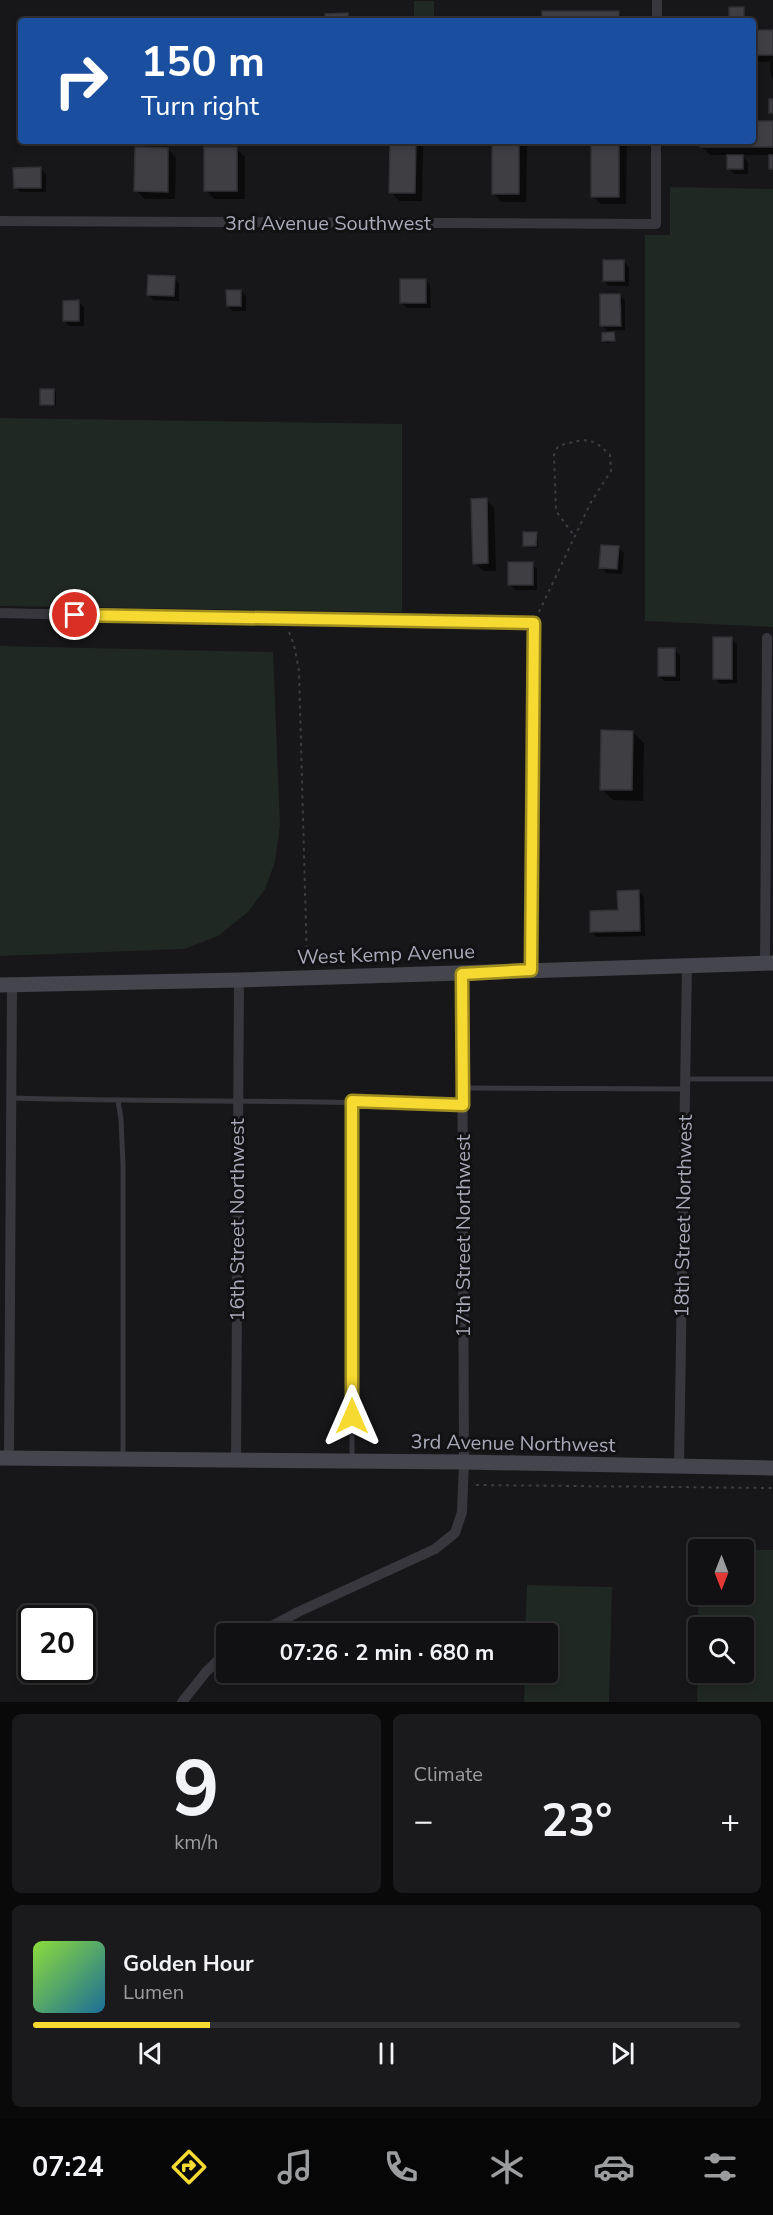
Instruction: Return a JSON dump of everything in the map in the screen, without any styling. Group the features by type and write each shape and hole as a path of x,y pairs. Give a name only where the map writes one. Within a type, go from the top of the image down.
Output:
{"street":[{"path":"657,0 657,18"},
{"name":"3rd Avenue Southwest","path":"0,221 656,224 656,144"},
{"path":"0,613 534,623 531,970"},
{"path":"767,638 769,963"},
{"name":"West Kemp Avenue","path":"6,985 462,974 769,963"},
{"name":"18th Street Northwest","path":"679,1467 687,966"},
{"name":"17th Street Northwest","path":"278,1623 435,1549 455,1533 462,1512 464,1462 462,974"},
{"name":"16th Street Northwest","path":"236,1461 239,980"},
{"path":"5,1458 6,1113 11,1098 6,985"},
{"name":"3rd Avenue Northwest","path":"5,1458 464,1462 773,1468"},
{"path":"182,1702 216,1662"}],"lane":[{"path":"463,1088 685,1084 773,1079"},
{"path":"11,1098 117,1101 352,1101 463,1105"},
{"path":"117,1101 121,1119 123,1164 123,1460"},
{"path":"352,1101 352,1461"}],"path":[{"path":"534,623 575,537 591,502 611,471 610,454 596,441 579,440 558,446 554,454 556,511 575,537"},
{"path":"284,620 294,645 299,671 308,978"},
{"path":"463,1485 773,1488"}],"shaded area":[{"path":"414,1 434,1 434,18 414,18"},
{"path":"670,187 773,189 773,627 645,621 645,235 670,235"},
{"path":"0,418 402,424 402,612 0,606"},
{"path":"0,646 273,652 280,826 275,862 265,889 248,912 218,936 184,949 0,956"},
{"path":"754,1550 773,1550 773,1702 697,1702 697,1683 754,1683 754,1617 698,1617 698,1605 754,1605"},
{"path":"527,1585 612,1587 609,1702 524,1702 525,1683 558,1683 558,1623 525,1623"}],"building":[{"path":"729,7 744,7 744,18 729,18"},
{"path":"542,11 619,11 619,18 542,18"},
{"path":"348,13 348,18 325,18 325,14"},
{"path":"756,30 773,30 773,55 756,55"},
{"path":"769,99 773,99 773,113 769,113"},
{"path":"756,121 773,121 773,147 700,147 700,144 756,144"},
{"path":"390,144 416,144 415,193 389,193"},
{"path":"492,144 519,144 519,194 492,194"},
{"path":"591,144 619,144 619,197 591,197"},
{"path":"135,147 168,148 168,192 134,191"},
{"path":"204,147 237,147 237,191 204,191"},
{"path":"727,155 743,155 743,169 727,169"},
{"path":"769,155 773,155 773,169 769,169"},
{"path":"41,167 41,188 14,188 13,168"},
{"path":"603,260 624,260 624,281 603,281"},
{"path":"148,275 175,276 174,296 147,295"},
{"path":"400,279 426,279 426,303 400,303"},
{"path":"226,290 241,290 241,306 227,306"},
{"path":"600,294 620,294 621,326 600,326"},
{"path":"79,300 79,321 63,321 63,301"},
{"path":"614,332 615,341 602,341 602,333"},
{"path":"40,389 54,389 54,405 40,405"},
{"path":"487,498 488,563 473,564 471,499"},
{"path":"523,532 537,532 536,546 523,546"},
{"path":"601,545 619,546 617,569 599,568"},
{"path":"508,562 533,562 533,585 508,585"},
{"path":"713,637 732,637 732,679 713,679"},
{"path":"658,648 675,648 675,676 658,676"},
{"path":"601,730 633,731 632,790 600,790"},
{"path":"639,890 640,931 590,932 590,911 618,910 617,891"}],"route":[{"path":"75,615 534,623 531,970 462,974 463,1105 352,1101 352,1416"}]}
